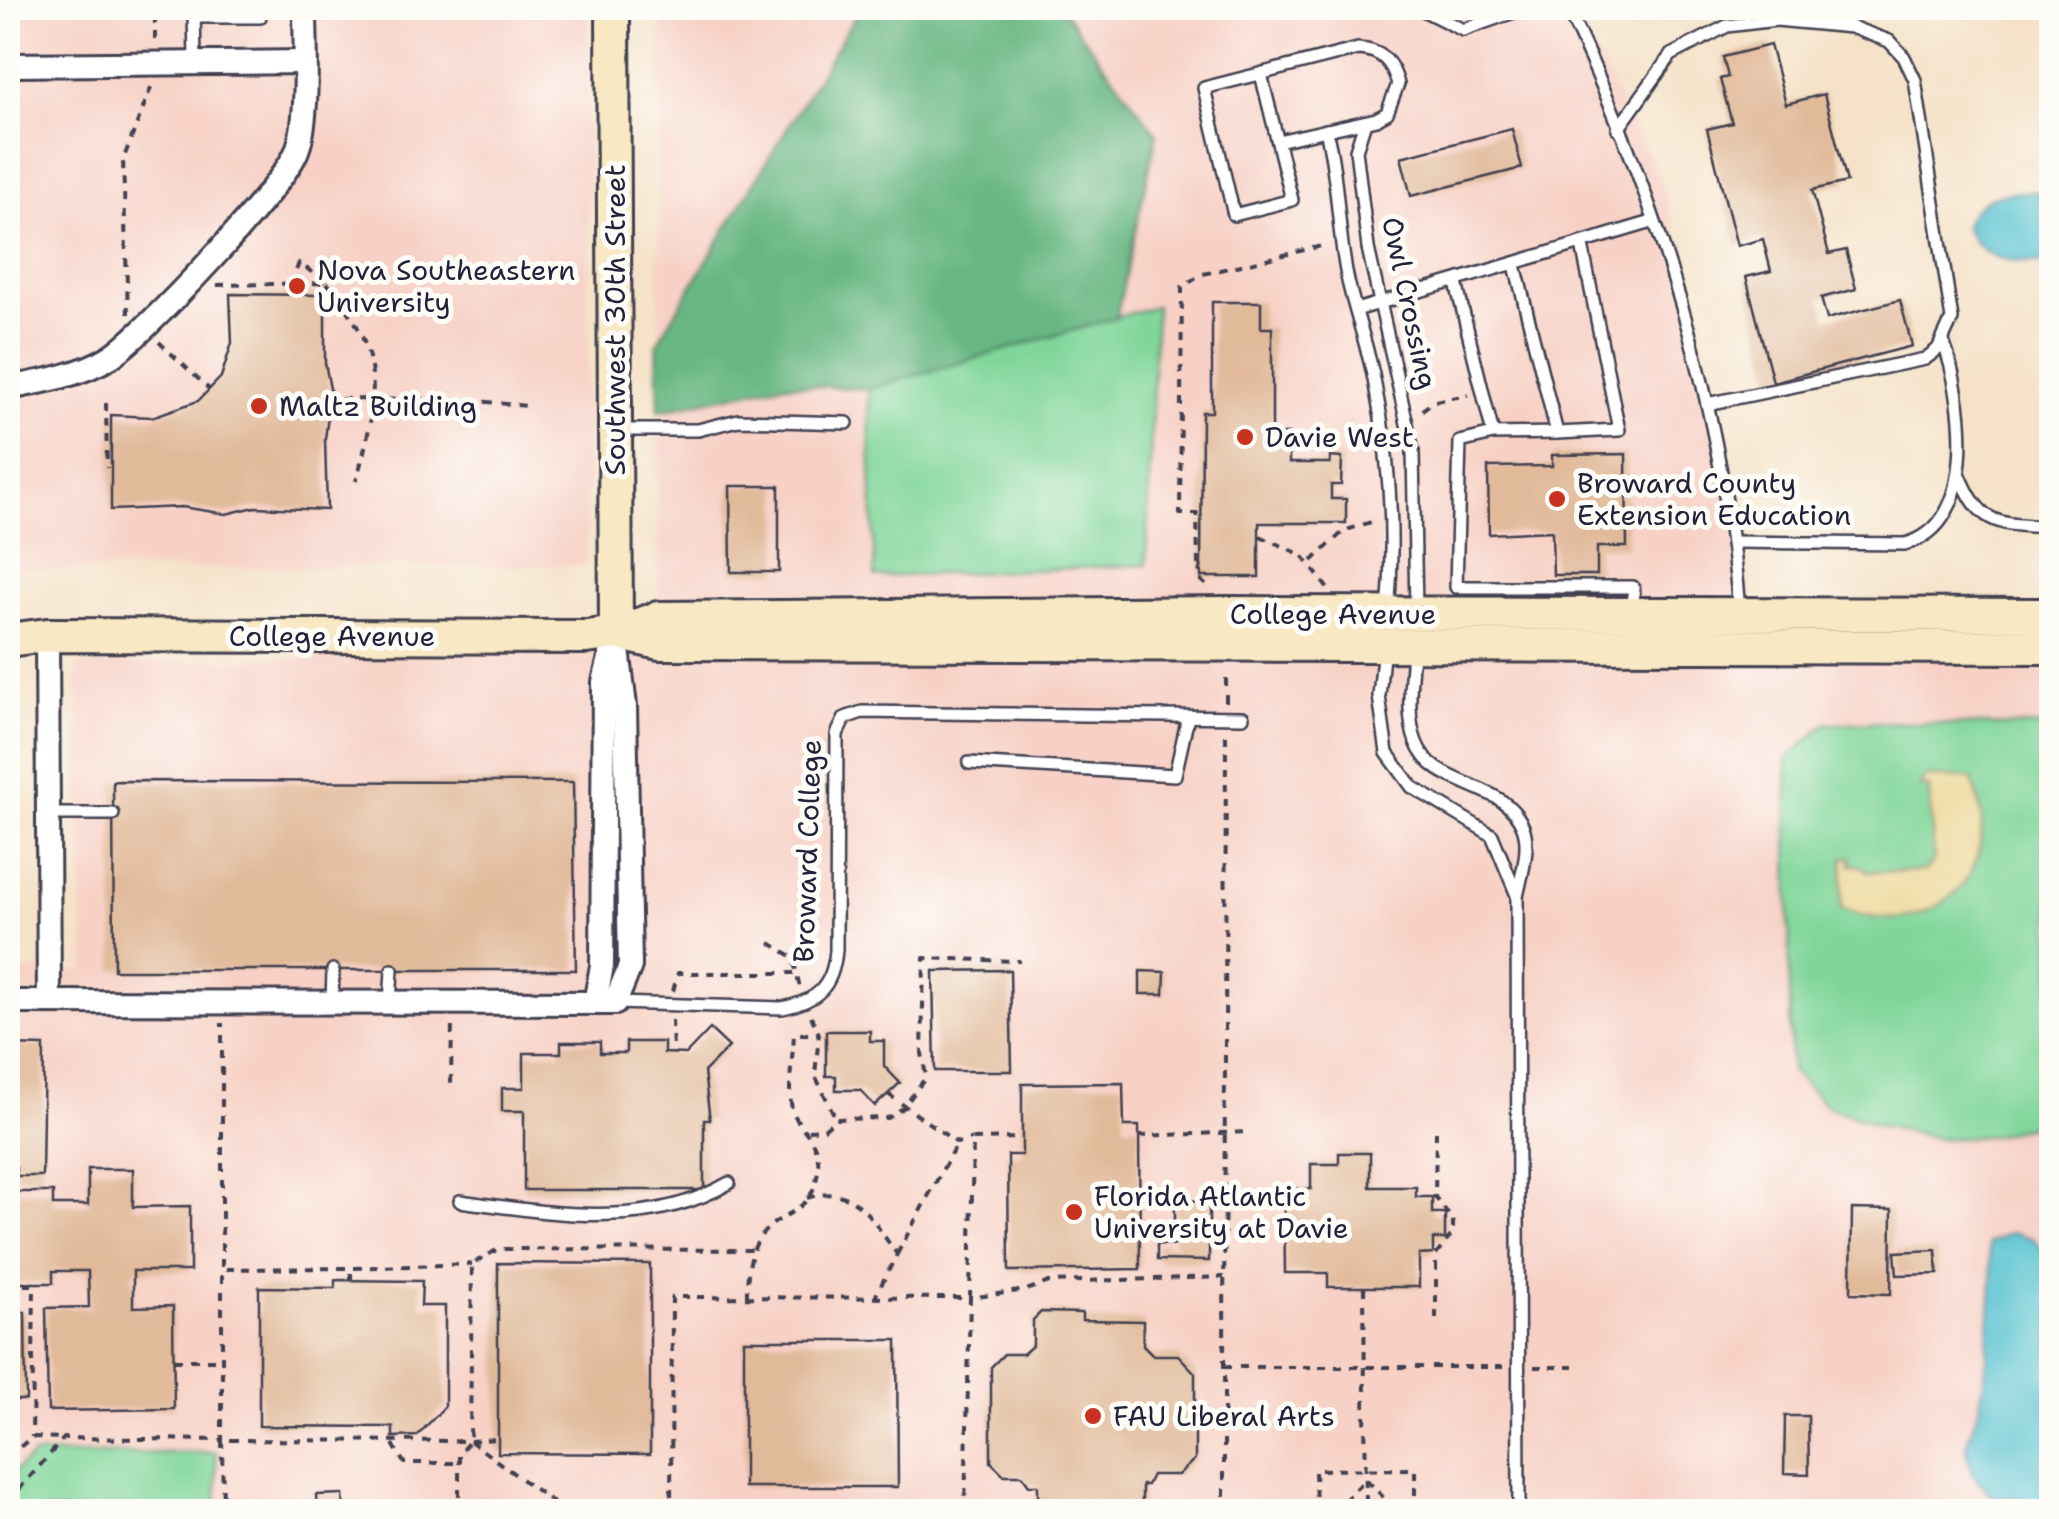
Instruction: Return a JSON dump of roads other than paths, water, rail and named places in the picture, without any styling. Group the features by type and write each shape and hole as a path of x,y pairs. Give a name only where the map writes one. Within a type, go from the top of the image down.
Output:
{"street":[{"path":"8,388 46,381 110,357 252,214 297,152 305,8"},
{"name":"Southwest 30th Street","path":"613,8 616,633"},
{"path":"8,65 305,62"},
{"name":"College Avenue","path":"8,640 47,635 587,637 616,633 659,644 1400,630 1634,614 1752,625 2052,615"},
{"name":"College Avenue","path":"8,627 47,635"},
{"name":"College Avenue","path":"1400,630 1800,648 2052,647"},
{"path":"605,1003 604,682 616,633"},
{"path":"47,635 50,1002"},
{"name":"Broward College","path":"8,1002 605,1003"}],"lane":[{"path":"195,62 194,12 260,17 260,8"},
{"path":"1419,8 1463,30 1525,8"},
{"path":"1567,8 1652,222 1707,404 1752,625 1800,648"},
{"path":"1618,129 1671,55 1727,26 1795,22 1852,27 1889,41 1904,57 1915,80 1952,319 1944,342 1924,359 1707,404"},
{"path":"1261,74 1292,200 1234,215 1204,88 1261,74 1371,50 1387,58 1398,84 1387,113 1365,122 1278,142"},
{"name":"Owl Crossing","path":"1365,122 1356,150 1379,304 1408,416 1417,490 1400,630"},
{"name":"Owl Crossing","path":"1326,130 1340,192 1344,258 1375,381 1386,456 1400,630"},
{"path":"1356,310 1652,222"},
{"path":"1582,245 1620,430 1493,434 1460,442 1456,586 1634,587 1634,614"},
{"path":"1514,265 1557,433"},
{"path":"1456,282 1493,434"},
{"path":"1734,542 1905,544 1920,540 1939,527 1956,491 1960,403 1944,342"},
{"path":"615,430 698,430 738,420 847,423"},
{"path":"1957,468 1972,503 1993,523 2052,527"},
{"path":"1400,630 1379,696 1387,752 1412,786 1492,835 1518,897"},
{"path":"1400,630 1415,740 1424,758 1440,771 1498,800 1523,827 1526,850 1518,897 1519,1512"},
{"name":"Broward College","path":"605,1003 782,1008 806,1003 825,990 834,974 836,950 837,734 845,718 862,712 1243,717"},
{"path":"969,763 1175,775 1188,716"},
{"path":"48,814 113,814"},
{"path":"332,1003 333,970"},
{"path":"390,1003 392,970"},
{"path":"460,1201 629,1216 700,1200 729,1182"}],"water":[{"path":"2051,192 2051,262 2012,261 1990,254 1965,226 1979,205 1989,199 2012,193"},
{"path":"2012,1232 2034,1239 2051,1256 2051,1511 2018,1498 1992,1496 1972,1473 1966,1445 1980,1405 1987,1360 1992,1280 1988,1243"}],"place":[{"name":"Nova Southeastern University","path":"297,286"},
{"name":"Maltz Building","path":"259,406"},
{"name":"Davie West","path":"1245,437"},
{"name":"Broward County Extension Education","path":"1557,499"},
{"name":"Florida Atlantic University at Davie","path":"1074,1212"},
{"name":"FAU Liberal Arts","path":"1093,1416"}]}
